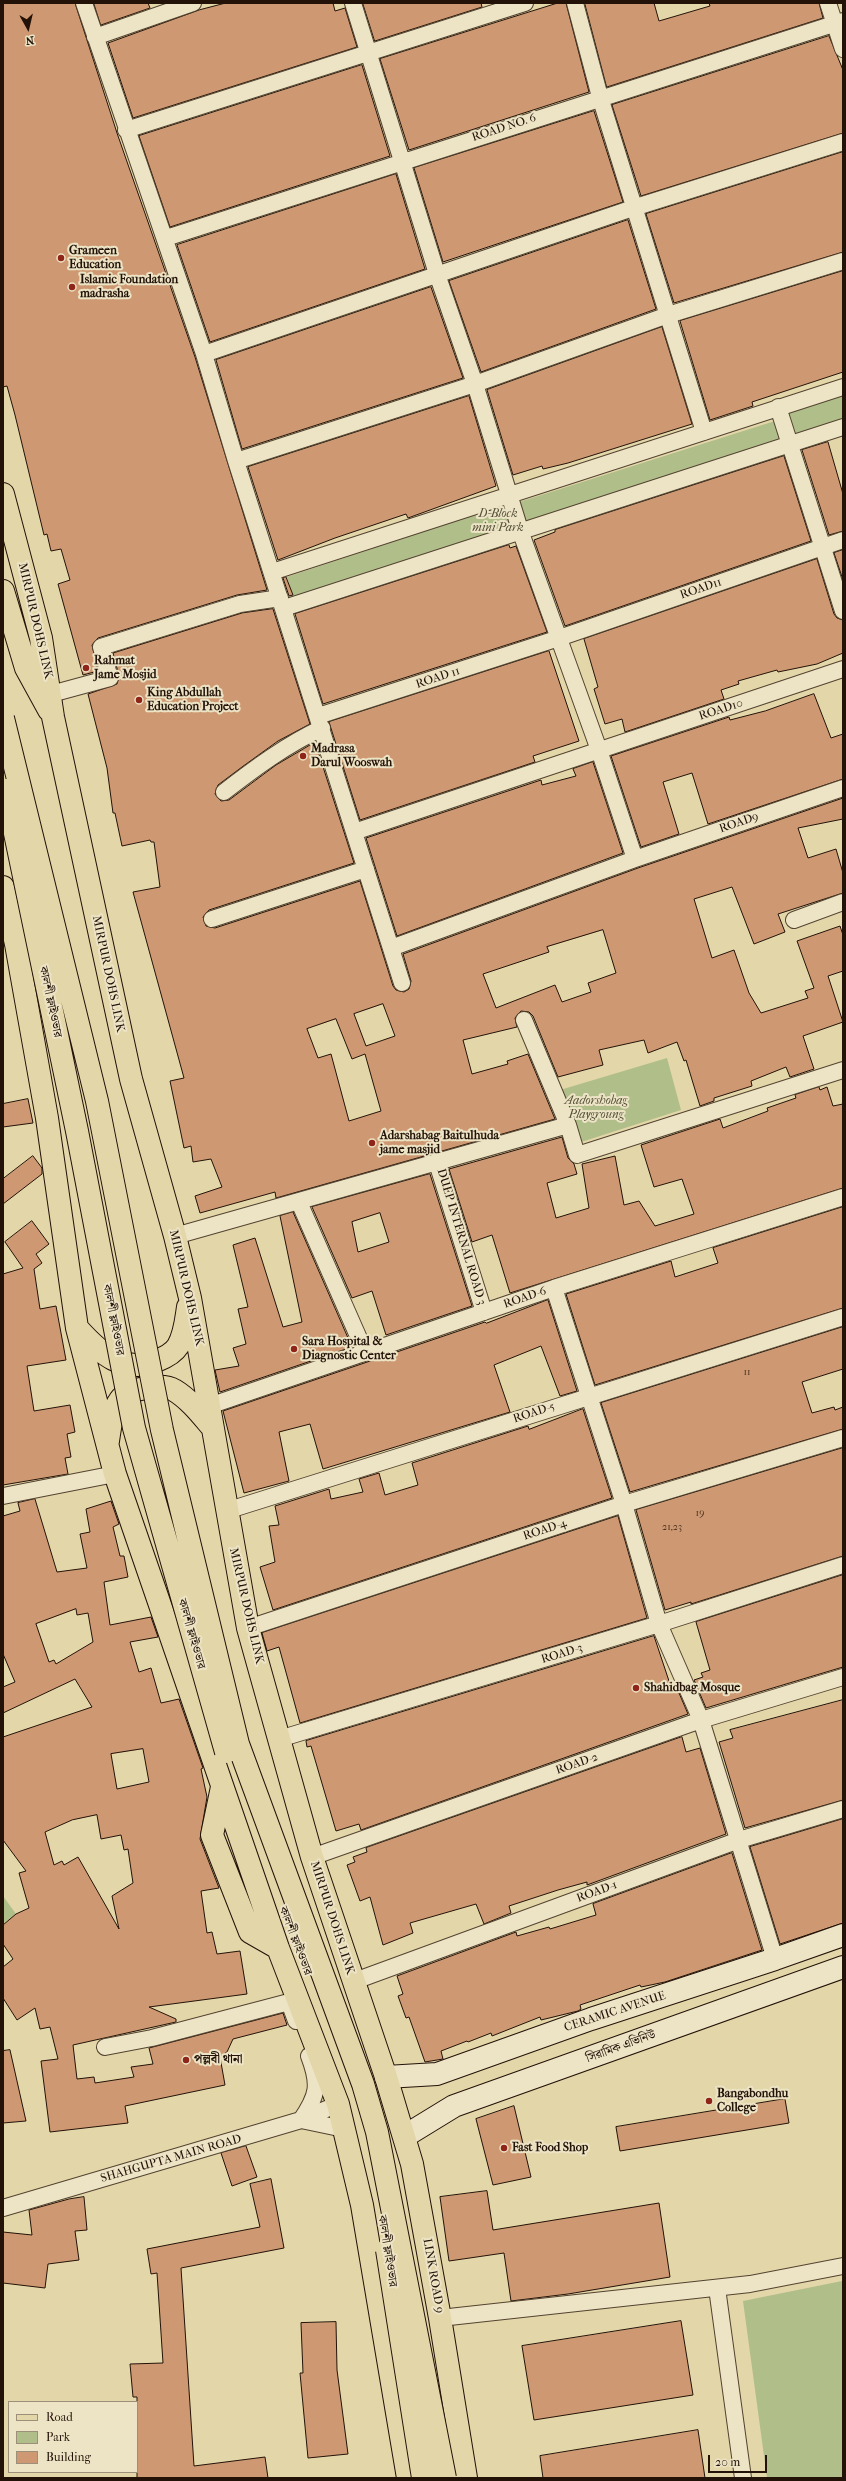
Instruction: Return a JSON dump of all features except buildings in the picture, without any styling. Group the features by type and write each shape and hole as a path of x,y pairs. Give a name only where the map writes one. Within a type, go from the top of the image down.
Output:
{"main road":[{"name":"MIRPUR DOHS LINK","path":"3,494 41,638 51,694 53,717 131,1079 175,1236 190,1298 226,1511 248,1628 312,1857 352,1982 386,2077"},
{"path":"3,591 20,650 37,692 53,717"},
{"path":"3,718 97,1101 162,1430 238,1744 363,2084 377,2132 445,2478"},
{"name":"কালশী ফ্লাইওভার","path":"3,777 75,1123 134,1428 225,1750 353,2095 370,2160 381,2214 424,2478"},
{"path":"3,887 47,1118 77,1328 107,1446 115,1474 278,1948 338,2104 362,2205 408,2478"},
{"path":"77,1328 99,1352 113,1360 130,1366 149,1364 166,1357 177,1347 183,1334 190,1298"},
{"path":"107,1446 112,1420 120,1399 138,1389 154,1386 173,1389 210,1416"},
{"name":"CERAMIC AVENUE","path":"386,2077 437,2074 591,2019 775,1960 843,1935"},
{"name":"সিরামিক এভিনিউ","path":"404,2136 454,2106 843,1967"},
{"name":"LINK ROAD 9","path":"386,2077 412,2164 440,2318 466,2478"}],"street":[{"path":"84,3 126,130 166,238 204,354 236,461 402,983"},
{"path":"95,37 193,3"},
{"path":"353,3 370,52 437,274 475,384 521,533 599,750 635,859"},
{"path":"126,130 525,3"},
{"path":"574,3 633,208 704,432"},
{"path":"828,3 838,22 843,49"},
{"name":"ROAD NO. 6","path":"166,238 600,97 838,22"},
{"path":"204,354 633,208 843,142"},
{"path":"236,461 475,384 668,315 843,261"},
{"path":"272,572 843,387"},
{"path":"778,407 843,611"},
{"path":"51,694 110,678 101,647 229,607 282,603 521,533 789,443 843,427"},
{"name":"ROAD11","path":"559,638 843,540"},
{"name":"ROAD 11","path":"224,792 264,760 295,741 320,722 559,638"},
{"name":"ROAD10","path":"354,832 843,669"},
{"name":"ROAD9","path":"391,948 635,859 843,788"},
{"path":"212,919 366,869"},
{"path":"794,920 843,902"},
{"path":"524,1020 568,1125 577,1155 843,1070"},
{"path":"175,1236 438,1163 568,1125"},
{"name":"DUEP INTERNAL ROAD 3","path":"438,1163 484,1312"},
{"name":"ROAD-6","path":"210,1416 364,1352 554,1288 843,1197"},
{"path":"299,1202 364,1352"},
{"path":"554,1288 590,1395 659,1624 701,1720 775,1960"},
{"name":"ROAD-5","path":"226,1511 590,1395 843,1317"},
{"name":"ROAD-4","path":"248,1628 624,1504 843,1438"},
{"path":"3,1496 115,1474"},
{"name":"ROAD-3","path":"279,1739 659,1624 843,1565"},
{"name":"ROAD-2","path":"312,1857 701,1720 843,1678"},
{"name":"ROAD-1","path":"352,1982 739,1840 843,1809"},
{"path":"105,2047 152,2038 289,2002 316,2075 315,2099 301,2120 344,2129"},
{"name":"SHAHGUPTA MAIN ROAD","path":"3,2208 301,2120 338,2104"},
{"path":"440,2318 717,2288 843,2266"},
{"path":"717,2288 743,2478"}],"green space":[{"path":"843,392 843,426 796,440 787,410"},
{"name":"D-Block mini Park","path":"778,420 784,441 523,524 516,503"},
{"name":"D-Block mini Park","path":"507,504 515,529 294,600 287,577"},
{"name":"Aadorshobag Playgroung","path":"667,1058 681,1110 575,1144 560,1090"},
{"path":"3,1896 16,1914 3,1924"},
{"path":"842,2281 843,2478 767,2478 743,2301"}],"place":[{"name":"Grameen Education","path":"61,258"},
{"name":"Islamic Foundation madrasha","path":"72,287"},
{"name":"Rahmat Jame Mosjid","path":"86,668"},
{"name":"King Abdullah Education Project","path":"139,700"},
{"name":"Madrasa Darul Wooswah","path":"303,756"},
{"name":"Adarshabag Baitulhuda jame masjid","path":"372,1143"},
{"name":"Sara Hospital & Diagnostic Center","path":"294,1349"},
{"name":"Shahidbag Mosque","path":"636,1688"},
{"name":"পল্লবী থানা","path":"186,2060"},
{"name":"Bangabondhu College","path":"709,2101"},
{"name":"Fast Food Shop","path":"504,2148"}]}
